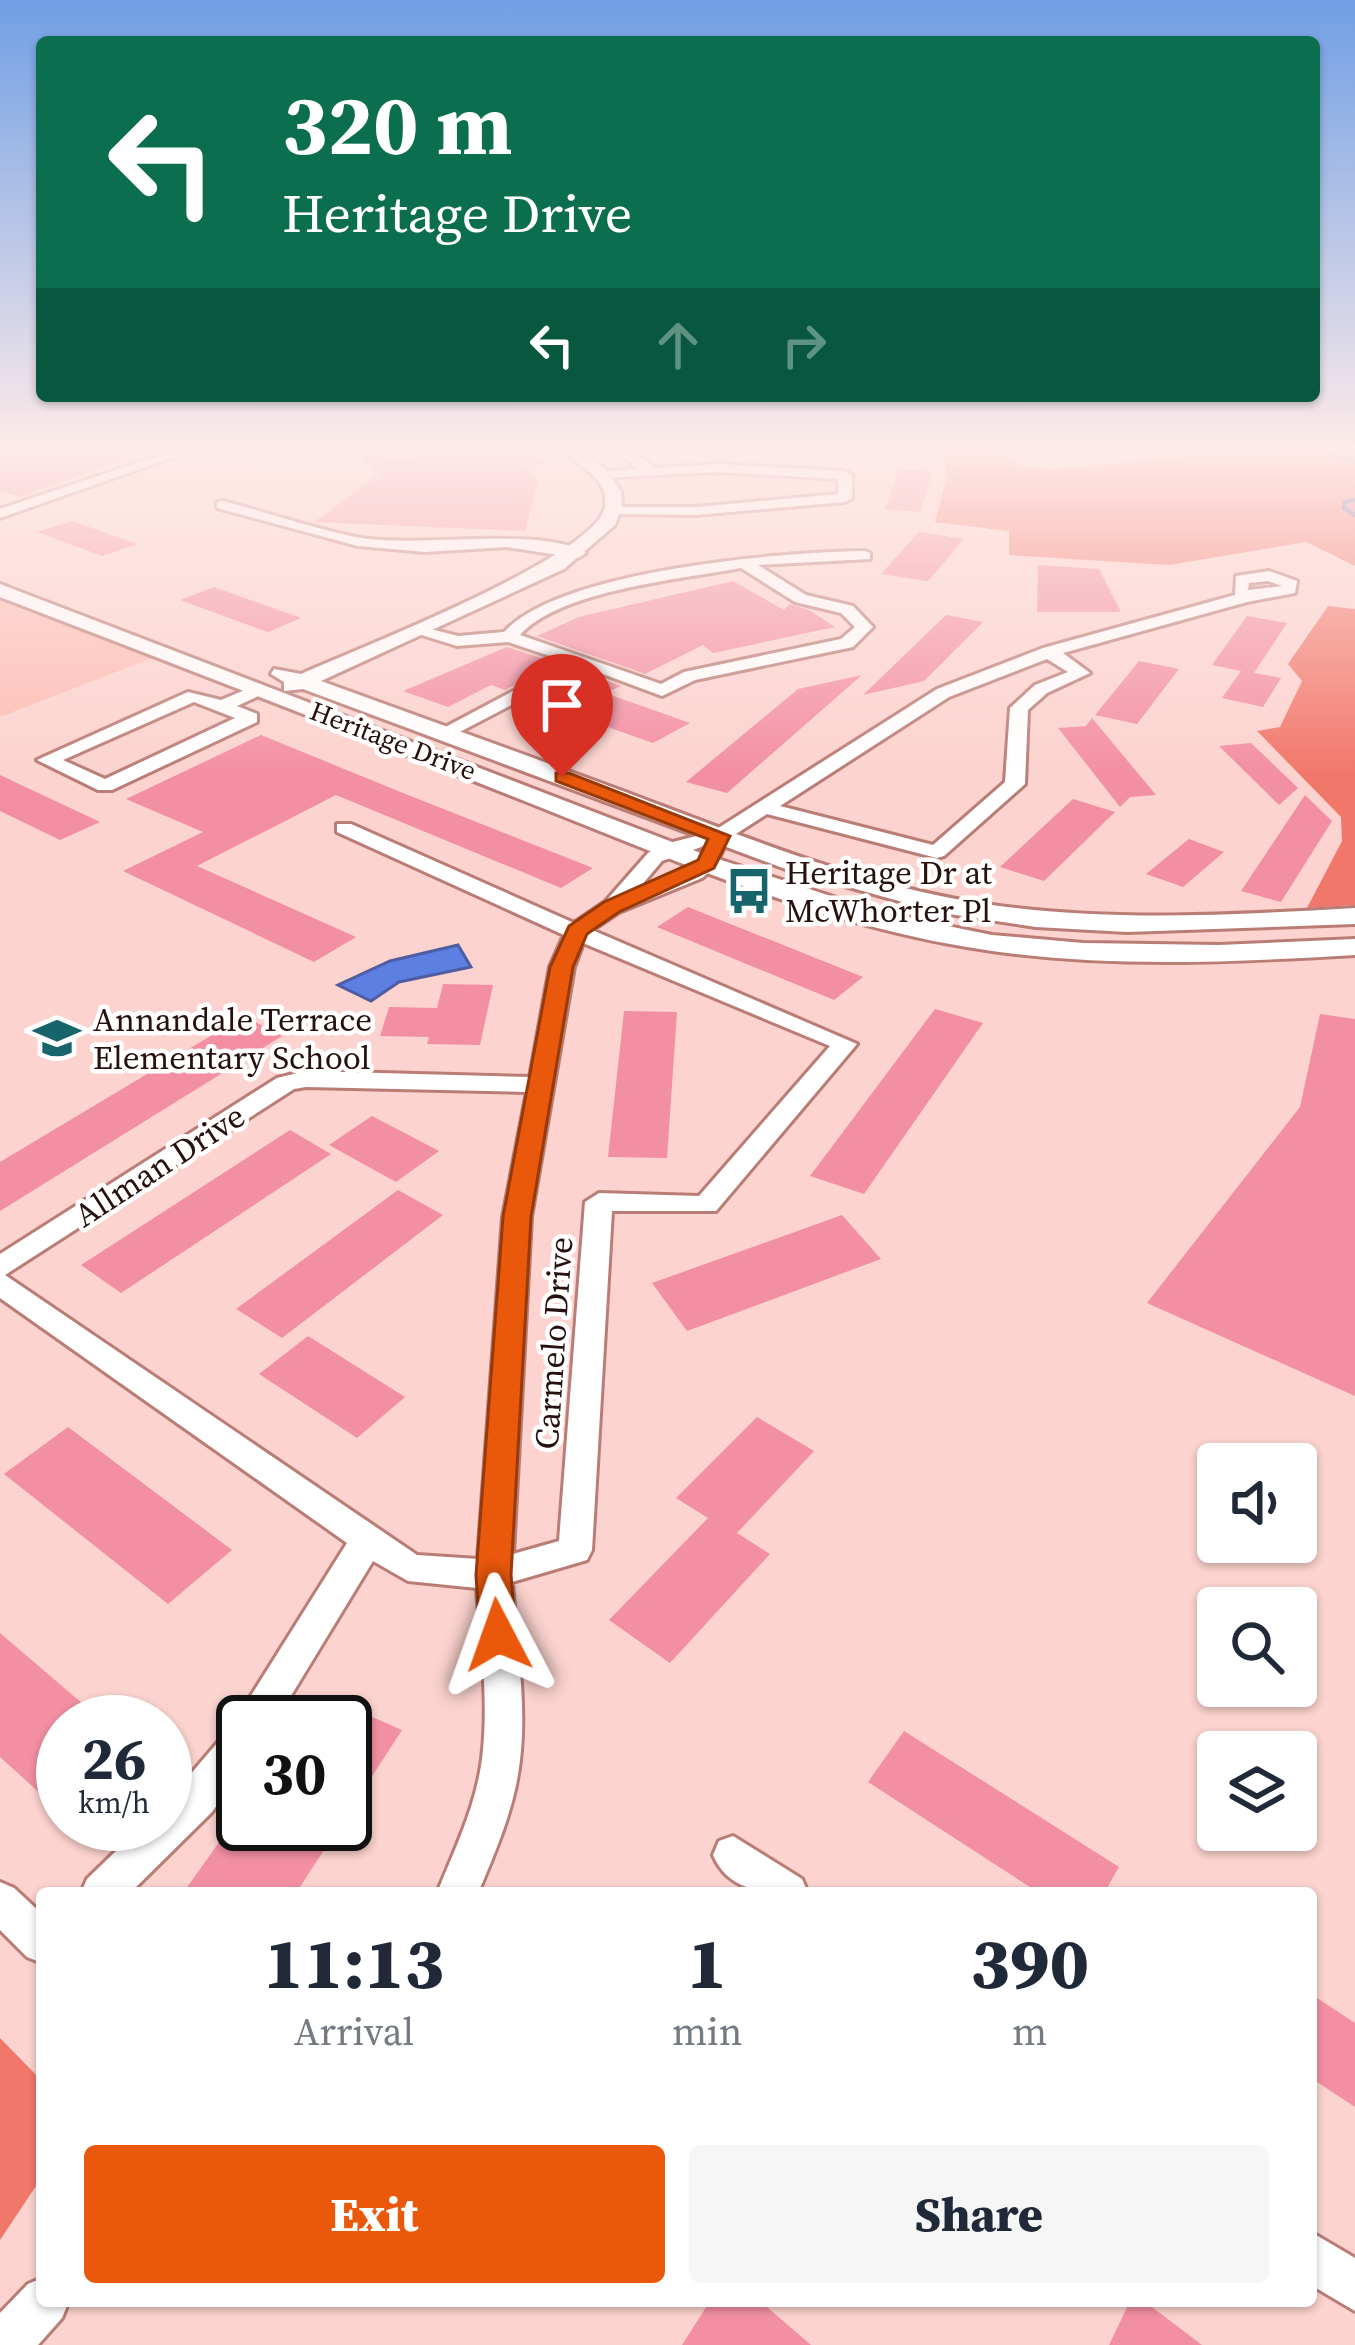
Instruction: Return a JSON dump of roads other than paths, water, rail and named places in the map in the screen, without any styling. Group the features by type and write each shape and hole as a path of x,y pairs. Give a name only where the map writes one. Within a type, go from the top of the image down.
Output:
{"street":[{"path":"222,707 251,718 105,785 47,760 194,696 222,707 301,682 573,555"},
{"path":"509,637 524,620 558,604 783,556 865,556"},
{"path":"421,629 457,640 509,637 662,691 712,671 848,643 865,627 854,613 801,599 743,563"},
{"name":"Heritage Drive","path":"0,572 851,882 992,914 1159,926 1355,916"},
{"name":"Heritage Drive","path":"0,590 707,864 892,924 991,943 1180,957 1355,947"},
{"path":"611,907 668,848 719,836 943,693 1049,652 1244,598"},
{"path":"766,808 937,852 1015,784 1019,708 1041,689 1081,673 1049,652"},
{"path":"445,732 583,662"},
{"name":"Carmelo Drive","path":"344,828 844,1044 706,1205 599,1202 575,1550 494,1575"},
{"path":"460,1887 483,1834 501,1761 503,1712 494,1575 517,1217 562,967 577,931 611,907 707,864 719,836"},
{"name":"Allman Drive","path":"0,1267 286,1083 306,1079 538,1085"},
{"path":"0,1284 408,1568 494,1575"},
{"path":"272,1695 367,1541"},
{"path":"107,1887 216,1775"},
{"path":"733,1855 779,1887"},
{"path":"0,1902 36,1936"},
{"path":"1317,2260 1355,2287"},
{"path":"4,2345 39,2307"}],"water":[{"path":"458,945 471,967 399,982 371,1001 338,985 390,961"}],"place":[{"name":"Heritage Dr at McWhorter Pl","path":"749,891"},
{"name":"Annandale Terrace Elementary School","path":"57,1038"}]}
